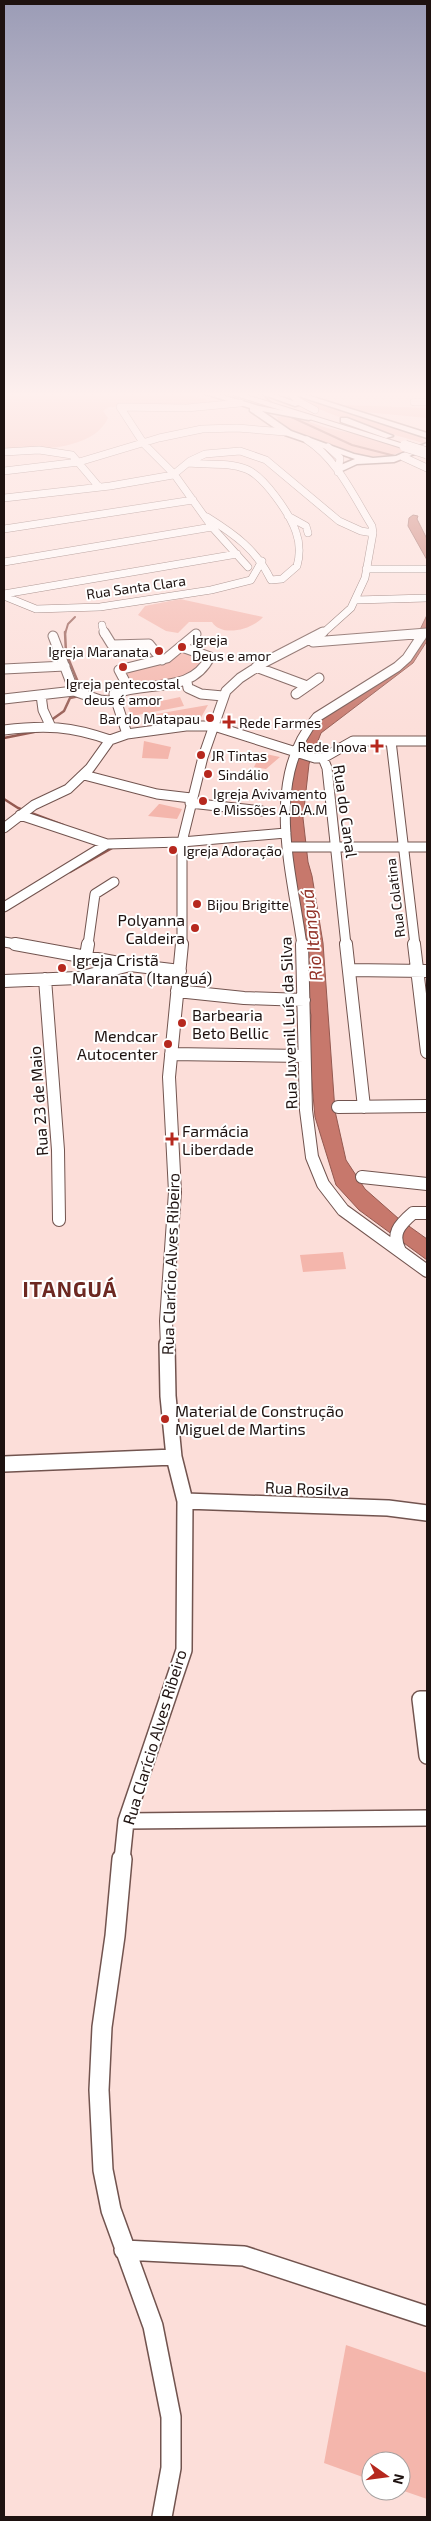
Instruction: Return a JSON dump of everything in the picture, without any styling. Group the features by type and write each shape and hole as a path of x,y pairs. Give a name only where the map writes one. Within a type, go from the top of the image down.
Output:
{"street":[{"path":"4,529 136,509"},
{"path":"199,509 212,527 248,567"},
{"path":"204,516 231,532 262,561 273,580 284,578 297,566 298,538 295,528 281,509"},
{"path":"324,509 356,531 373,533 370,523 362,509"},
{"path":"286,515 306,526 308,533"},
{"path":"4,562 212,527"},
{"name":"Rua Clarício Alves Ribeiro","path":"162,2517 171,2468 171,2417 153,2326 138,2282 124,2250 102,2170 99,2090 102,2027 115,1936 126,1821 184,1650 184,1501 174,1458 168,1396 166,1321 175,1192 170,1086 171,1054 182,942 182,842 191,801 214,726 224,696 230,686 256,667 309,642 334,624 356,600 366,569 373,533"},
{"path":"4,595 237,554"},
{"name":"Rua Santa Clara","path":"4,595 39,609 118,605 211,590 251,580 262,561"},
{"path":"366,569 427,569"},
{"path":"356,600 427,598"},
{"path":"102,625 102,630 112,645 149,644 162,660"},
{"path":"309,642 425,633"},
{"name":"Rua Juvenil Luís da Silva","path":"425,633 407,658 397,667 317,717 304,733 284,797 286,833 291,847 303,953 306,1110 312,1157 323,1184 343,1210 427,1271"},
{"path":"129,689 118,670 162,660 182,647 196,634"},
{"path":"53,636 74,690"},
{"path":"127,734 114,694 129,689 187,682 198,673 210,657 182,647"},
{"path":"4,669 65,666"},
{"path":"256,667 307,686"},
{"path":"296,694 319,678"},
{"path":"187,682 188,688 193,692 224,696"},
{"path":"4,699 74,690 100,700 116,702"},
{"path":"41,695 43,710 50,725"},
{"path":"4,730 50,725 72,727 110,740"},
{"path":"4,828 34,805 68,789 84,775 110,740 127,734 186,726 214,726 296,754 323,758 353,741 427,741"},
{"name":"Rua Colatina","path":"391,741 403,847 422,971 427,1052"},
{"name":"Rua do Canal","path":"323,758 327,768 337,847 364,1106"},
{"path":"84,775 191,801 262,811"},
{"path":"20,815 107,844 182,842 286,833"},
{"path":"4,907 107,844"},
{"path":"291,847 427,847"},
{"path":"86,956 94,894 114,882"},
{"path":"4,942 130,965 180,971"},
{"path":"4,981 78,978 130,965"},
{"path":"349,970 422,971"},
{"name":"Rua 23 de Maio","path":"45,979 58,1150 59,1220"},
{"path":"177,991 244,998 304,1000"},
{"path":"171,1054 304,1056"},
{"path":"338,1106 427,1106"},
{"path":"362,1177 427,1184"},
{"path":"400,1252 395,1241 396,1232 410,1218 427,1213"},
{"path":"4,1464 174,1458"},
{"name":"Rua Rosilva","path":"184,1501 388,1508 427,1513"},
{"path":"424,1699 427,1756"},
{"path":"126,1821 427,1818"},
{"path":"124,2250 244,2256 427,2316"}],"shaded area":[{"path":"180,599 263,617 245,628 230,631 217,627 212,622 189,622 178,633 166,631 138,615 145,606"},
{"path":"182,648 207,658 185,681 131,688 121,670"},
{"path":"180,697 184,706 132,716 128,708"},
{"path":"208,705 198,723 150,728 149,723 158,722 156,714"},
{"path":"144,741 171,747 168,759 142,758"},
{"path":"261,753 280,757 266,769 254,767"},
{"path":"159,804 182,809 177,819 148,816"},
{"path":"343,1252 346,1269 303,1272 300,1255"},
{"path":"346,2345 427,2373 427,2499 411,2493 411,2451 361,2451 361,2476 324,2463"}],"water":[{"path":"413,515 418,516 417,519 427,539 427,560 408,526 409,518"},
{"name":"Rio Itanguá","path":"427,615 427,641 413,663 321,733 309,764 303,818 308,862 323,943 335,1111 346,1160 365,1189 399,1219 427,1239 427,1260 359,1210 336,1185 315,1117 310,1062 311,1015 306,994 299,907 287,832 286,782 315,722 406,659"}],"waterway":[{"path":"65,634 68,624 75,617"},
{"path":"50,721 64,711 70,698 79,696 82,692 66,653 65,634"},
{"path":"4,738 39,731"},
{"path":"4,799 18,808 63,825"},
{"path":"70,872 114,847"}],"place":[{"name":"Igreja Deus e amor","path":"182,647"},
{"name":"Igreja Maranata","path":"159,651"},
{"name":"Igreja pentecostal deus é amor","path":"123,667"},
{"name":"Bar do Matapau","path":"210,718"},
{"name":"Rede Farmes","path":"229,722"},
{"name":"Rede Inova","path":"377,746"},
{"name":"JR Tintas","path":"201,755"},
{"name":"Sindálio","path":"208,774"},
{"name":"Igreja Avivamento e Missões A.D.A.M","path":"203,801"},
{"name":"Igreja Adoração","path":"173,850"},
{"name":"Bijou Brigitte","path":"197,904"},
{"name":"Polyanna Caldeira","path":"195,928"},
{"name":"Igreja Cristã Maranata (Itanguá)","path":"62,968"},
{"name":"Barbearia Beto Bellic","path":"182,1023"},
{"name":"Mendcar Autocenter","path":"168,1044"},
{"name":"Farmácia Liberdade","path":"172,1139"},
{"name":"Material de Construção Miguel de Martins","path":"165,1419"}],"district":[{"name":"ITANGUÁ","path":"70,1288"}]}
